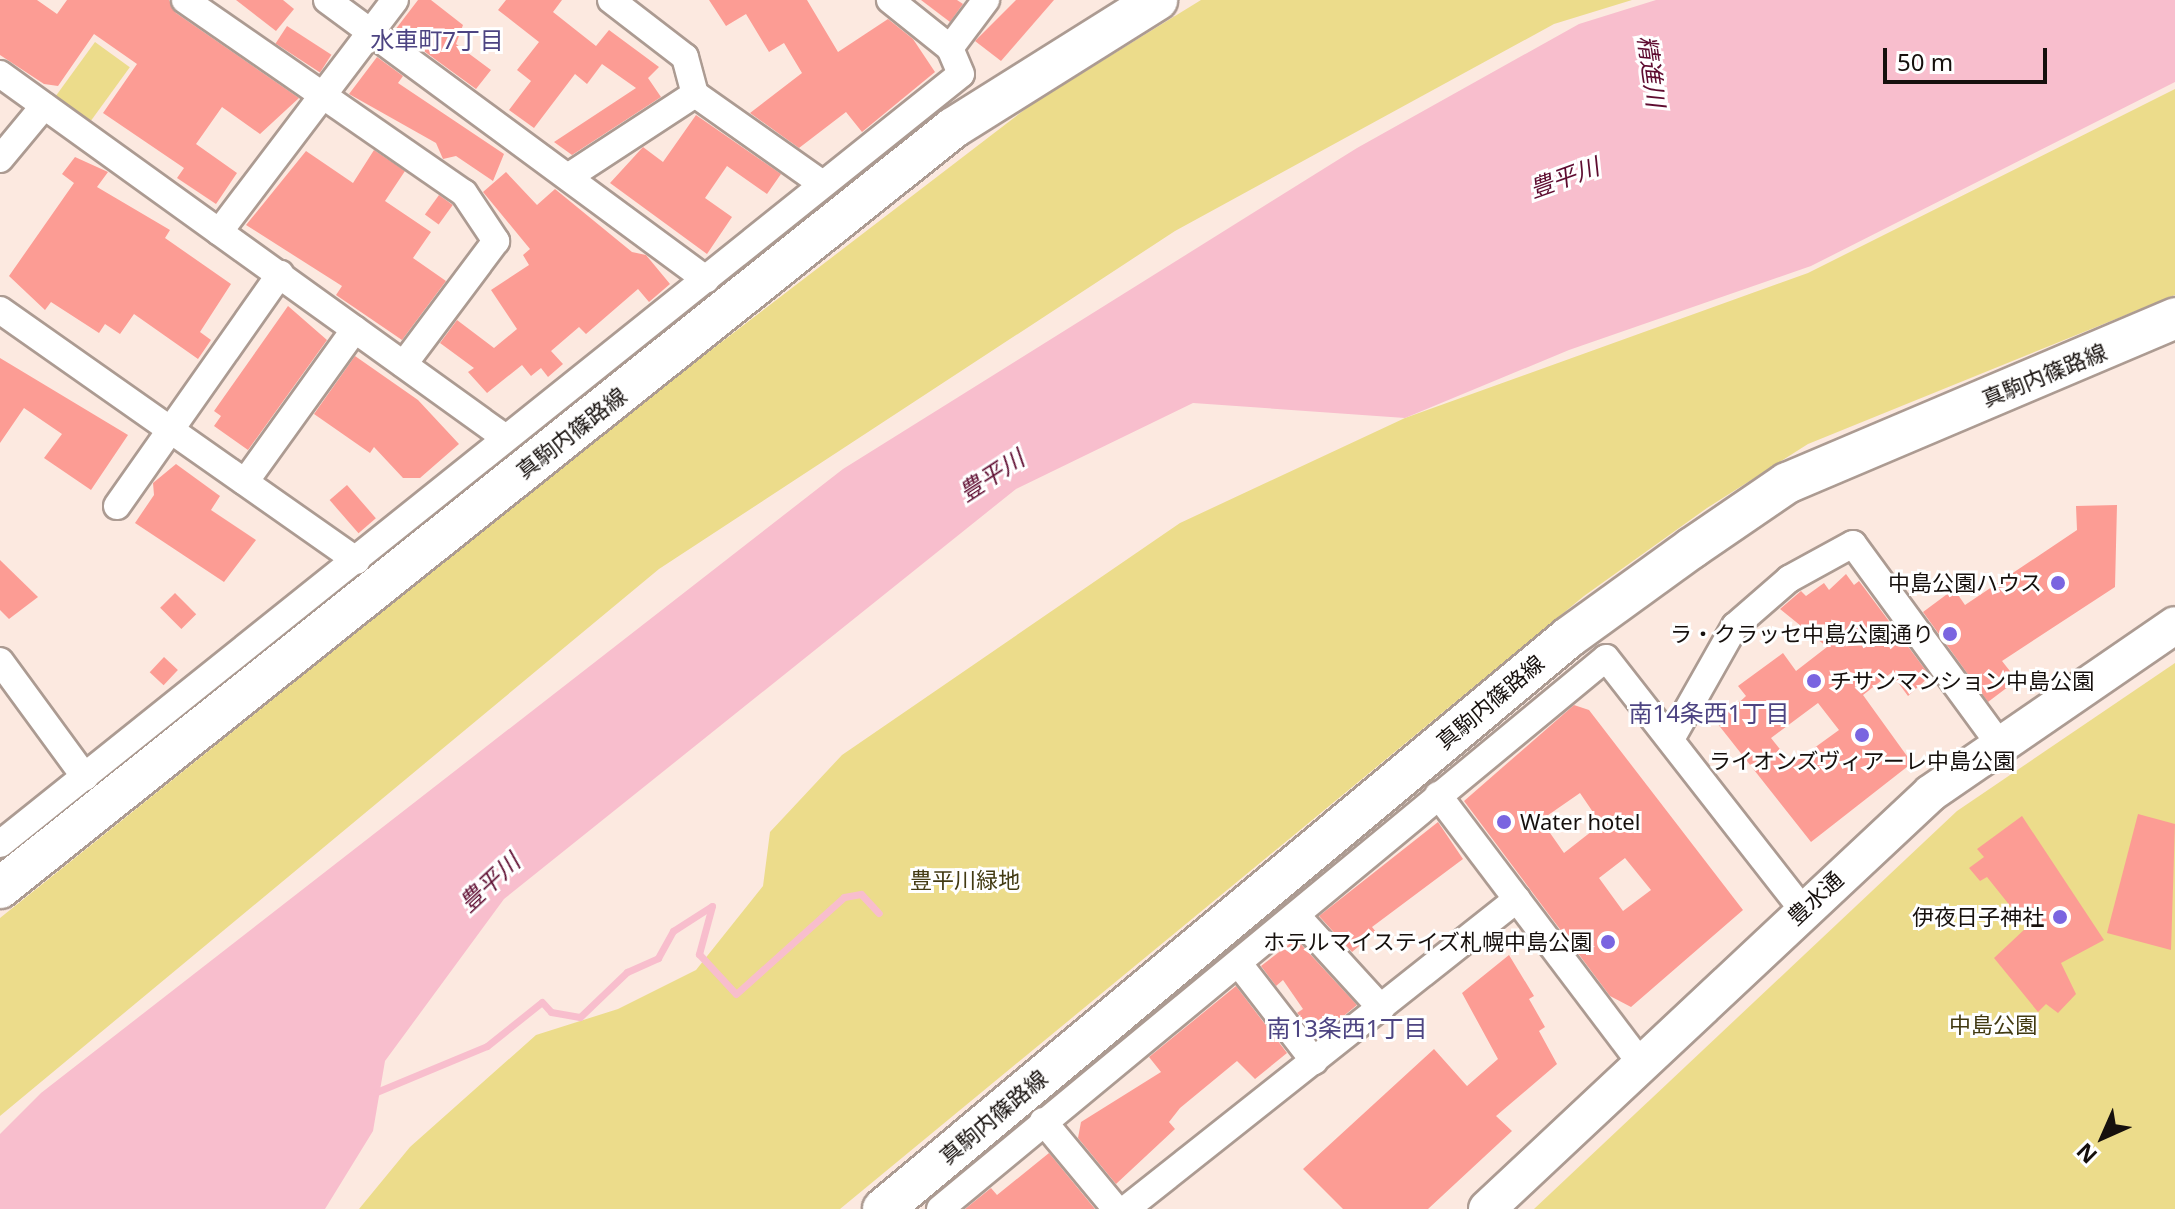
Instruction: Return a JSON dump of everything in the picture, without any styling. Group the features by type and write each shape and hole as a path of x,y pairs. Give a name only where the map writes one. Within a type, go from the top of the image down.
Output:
{"main road":[{"name":"真駒内篠路線","path":"0,888 953,128 1157,0"},
{"name":"真駒内篠路線","path":"883,1209 1569,637 1704,540 1787,483 2175,318"}],"street":[{"path":"185,0 464,193 496,241 404,364"},
{"path":"327,0 706,279"},
{"path":"219,232 395,0"},
{"path":"611,0 685,57 695,94 821,183"},
{"path":"0,844 357,561 504,437 706,279 821,183 961,74 950,48 890,0"},
{"path":"950,48 986,0"},
{"path":"0,74 504,437"},
{"path":"568,177 695,94"},
{"path":"0,159 44,106"},
{"path":"117,506 280,274"},
{"path":"0,310 357,561"},
{"path":"245,482 355,329"},
{"path":"1671,739 1735,626 1789,579 1853,544 1998,742"},
{"name":"豊水通","path":"1487,1209 1802,909 1998,742 2175,625"},
{"path":"940,1209 1606,658 1802,909"},
{"path":"0,661 85,777"},
{"path":"1438,795 1640,1062"},
{"path":"1126,1209 1517,899"},
{"path":"1297,916 1381,1008"},
{"path":"1239,964 1314,1061"},
{"path":"1043,1121 1116,1209"}],"green space":[{"path":"1201,0 1632,0 1554,24 1175,231 659,569 0,1116 0,918 668,383 1032,104"},
{"path":"95,42 130,67 90,121 56,96"},
{"name":"豊平川緑地","path":"2175,89 2175,295 1808,444 1707,508 1584,596 840,1209 359,1209 410,1147 536,1035 618,1009 696,970 763,886 770,832 842,755 1180,523 1405,418 1808,273"},
{"name":"中島公園","path":"2175,663 2175,1209 1534,1209 1957,811"}],"water":[{"path":"1656,0 2175,0 2175,82 1811,266 1569,350 1405,418 1193,403 1016,489 504,899 385,1061 373,1131 325,1209 0,1209 0,1134 41,1093 843,469 1357,148 1579,24"}],"building":[{"path":"0,0 37,0 57,14 67,0 169,0 176,13 299,98 260,134 222,107 196,144 237,173 216,204 177,178 184,168 103,113 137,64 94,34 58,86 44,84 0,55"},
{"path":"236,0 283,0 294,9 276,31"},
{"path":"418,0 431,0 463,25 456,44 491,70 476,89 395,30"},
{"path":"506,0 562,0 553,12 596,46 609,30 659,67 648,78 661,97 572,155 554,142 636,88 602,64 587,84 575,74 534,128 509,110 531,81 517,70 539,42 498,10"},
{"path":"709,0 807,0 838,52 888,19 913,39 935,72 862,132 846,112 799,148 750,113 802,73 784,43 769,52 746,14 726,26"},
{"path":"921,0 957,0 963,4 950,22"},
{"path":"1016,0 1054,0 1001,61 975,41"},
{"path":"287,26 331,55 320,72 276,44"},
{"path":"377,57 403,76 398,83 504,154 493,181 456,156 443,159 436,143 349,94"},
{"path":"696,115 781,174 767,194 727,166 705,198 732,217 707,254 610,183 643,147 663,162"},
{"path":"374,150 405,171 385,201 431,232 413,258 446,281 402,340 336,295 342,286 246,225 306,151 353,183"},
{"path":"75,157 108,172 97,187 170,230 165,238 231,284 200,332 211,340 198,359 134,314 120,334 105,324 99,333 51,302 45,310 9,276 74,183 62,174"},
{"path":"506,172 537,205 555,189 632,252 646,255 670,284 649,302 638,289 586,334 579,327 551,351 563,364 548,377 541,368 531,376 522,365 487,393 468,372 474,368 440,343 457,320 494,348 517,329 491,290 529,265 523,255 530,249 483,192"},
{"path":"439,195 453,205 439,224 425,214"},
{"path":"288,306 327,340 248,450 214,426 221,416 214,411"},
{"path":"355,356 418,400 459,444 420,478 403,478 374,447 370,453 314,414"},
{"path":"0,358 128,435 91,490 44,458 62,434 24,408 0,443"},
{"path":"176,464 220,496 211,510 256,540 224,582 135,523 154,495 153,483"},
{"path":"347,485 376,518 359,533 330,500"},
{"name":"中島公園ハウス","path":"2117,505 2115,587 2002,661 2017,680 1988,702 1923,612 1954,589 1965,605 2077,530 2076,506"},
{"path":"0,560 38,597 9,619 0,610"},
{"path":"1846,574 1854,585 1859,581 1930,676 1908,696 1891,673 1863,695 1912,763 1811,842 1717,723 1746,696 1738,686 1783,653 1796,671 1827,647 1780,609 1801,591 1806,596 1824,583 1829,590","holes":["1818,703 1839,730 1792,764 1771,738"]},
{"path":"175,593 196,614 181,629 160,608"},
{"path":"164,657 178,670 164,685 150,672"},
{"path":"1574,705 1589,710 1743,910 1631,1007 1610,996 1464,801","holes":["1580,793 1601,824 1564,853 1541,820","1625,858 1651,890 1623,911 1599,878"]},
{"path":"2138,814 2175,824 2171,950 2107,933"},
{"name":"伊夜日子神社","path":"2022,816 2104,940 2061,963 2076,994 2058,1013 2046,1004 2038,1012 1994,958 2027,927 1987,877 1980,881 1969,868 1984,857 1977,849"},
{"path":"1438,822 1463,859 1372,927 1376,932 1352,952 1319,916"},
{"path":"1296,939 1357,1005 1319,1036 1297,1013 1303,1009 1283,980 1276,986 1261,966"},
{"path":"1509,955 1534,996 1529,999 1545,1027 1539,1031 1557,1064 1496,1116 1512,1131 1428,1209 1343,1209 1303,1169 1434,1049 1467,1086 1498,1059 1462,993"},
{"path":"1236,986 1287,1053 1255,1079 1237,1061 1180,1108 1169,1122 1175,1129 1116,1184 1078,1138 1081,1122 1161,1072 1149,1057"},
{"path":"1049,1153 1095,1209 965,1209 991,1188 997,1195"}],"waterway":[{"path":"374,1093 487,1046 542,1002 551,1012 580,1017 627,972 658,958 673,931 712,906 699,954 736,994 844,897 861,894 879,913"}],"place":[{"name":"中島公園ハウス","path":"2058,583"},
{"name":"ラ・クラッセ中島公園通り","path":"1950,634"},
{"name":"チサンマンション中島公園","path":"1814,681"},
{"name":"ライオンズヴィアーレ中島公園","path":"1862,735"},
{"name":"Water hotel","path":"1504,822"},
{"name":"伊夜日子神社","path":"2060,917"},
{"name":"ホテルマイステイズ札幌中島公園","path":"1608,942"}],"district":[{"name":"水車町7丁目","path":"437,40"},
{"name":"南14条西1丁目","path":"1709,713"},
{"name":"南13条西1丁目","path":"1347,1028"}],"water label":[{"name":"精進川","path":"1652,71"},
{"name":"豊平川","path":"1564,177"},
{"name":"豊平川","path":"991,475"},
{"name":"豊平川","path":"489,882"}]}
